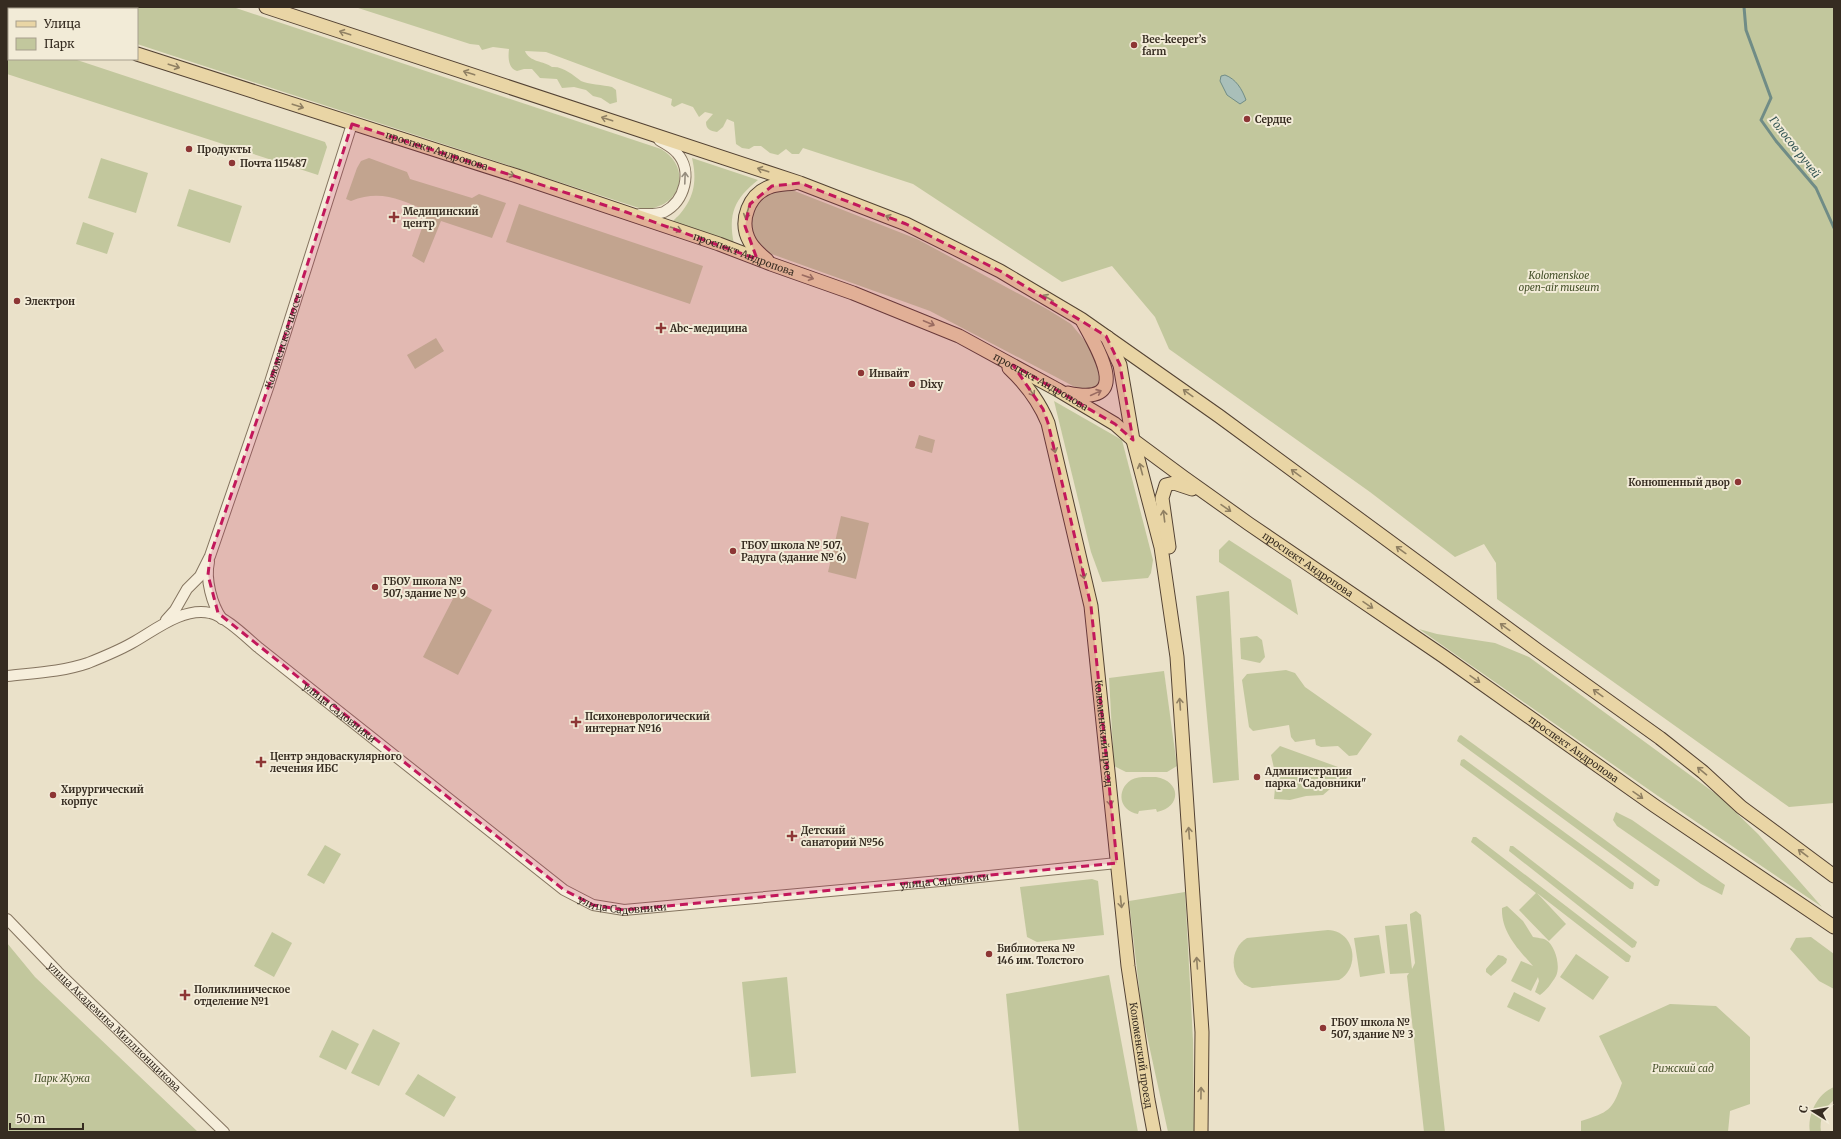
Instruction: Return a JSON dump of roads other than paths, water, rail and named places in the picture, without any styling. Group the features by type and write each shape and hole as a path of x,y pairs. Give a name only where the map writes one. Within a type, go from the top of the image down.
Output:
{"main road":[{"path":"266,7 800,183 885,215 922,231 1000,270 1081,319 1146,363 1660,738 1703,772 1741,807 1834,876"},
{"name":"проспект Андропова","path":"138,54 626,212 853,293 959,336 1058,390 1115,424 1133,440 1205,493 1443,656 1655,806 1834,927"},
{"path":"771,264 749,242 744,221 746,212 753,200 767,188 776,185 800,183"},
{"path":"1058,390 1088,396 1099,393 1106,382 1106,371 1101,356 1081,319"},
{"path":"1106,336 1120,365 1133,440 1151,504 1165,567 1177,657 1202,1032 1201,1132"},
{"name":"Коломенский проезд","path":"996,356 1026,384 1043,410 1048,423 1091,606 1128,966 1154,1132"},
{"path":"1165,567 1170,557 1162,498 1166,485 1180,484 1205,493"}],"street":[{"name":"Коломенское шоссе","path":"191,586 200,576 210,556 274,370 352,124"},
{"path":"626,212 652,215 664,212 678,200 685,182 685,169 676,152 644,131"},
{"name":"Коломенское шоссе","path":"210,556 208,575 212,596"},
{"path":"191,586 203,585 212,596 211,606 200,613"},
{"name":"улица Садовники","path":"162,624 175,610 191,586"},
{"name":"улица Садовники","path":"184,596 187,608 200,613"},
{"name":"улица Садовники","path":"212,596 218,613 222,619"},
{"name":"улица Садовники","path":"7,676 53,670 86,663 115,652 162,624 181,616 209,613 222,619 564,890 593,905 624,910 1117,863"},
{"name":"улица Академика Миллионщикова","path":"7,919 58,972 224,1132"}],"water":[{"path":"1225,75 1235,82 1243,92 1246,100 1240,104 1227,95 1220,81 1221,76"}],"waterway":[{"name":"Голосов ручей","path":"1744,7 1746,30 1771,98 1761,120 1776,141 1816,188 1834,228"}],"place":[{"name":"Bee-keeper’s farm","path":"1134,45"},
{"name":"Сердце","path":"1247,119"},
{"name":"Продукты","path":"189,149"},
{"name":"Почта 115487","path":"232,163"},
{"name":"Медицинский центр","path":"394,217"},
{"name":"Электрон","path":"17,301"},
{"name":"Abc-медицина","path":"661,328"},
{"name":"Инвайт","path":"861,373"},
{"name":"Dixy","path":"912,384"},
{"name":"Конюшенный двор","path":"1738,482"},
{"name":"ГБОУ школа № 507, Радуга (здание № 6)","path":"733,551"},
{"name":"ГБОУ школа № 507, здание № 9","path":"375,587"},
{"name":"Психоневрологический интернат №16","path":"576,722"},
{"name":"Центр эндоваскулярного лечения ИБС","path":"261,762"},
{"name":"Администрация парка \"Садовники\"","path":"1257,777"},
{"name":"Хирургический корпус","path":"53,795"},
{"name":"Детский санаторий №56","path":"792,836"},
{"name":"Библиотека № 146 им. Толстого","path":"989,954"},
{"name":"Поликлиническое отделение №1","path":"185,995"},
{"name":"ГБОУ школа № 507, здание № 3","path":"1323,1028"}],"park label":[{"name":"Kolomenskoe open-air museum","path":"1559,280"},
{"name":"Рижский сад","path":"1683,1068"},
{"name":"Парк Жужа","path":"62,1078"}]}
